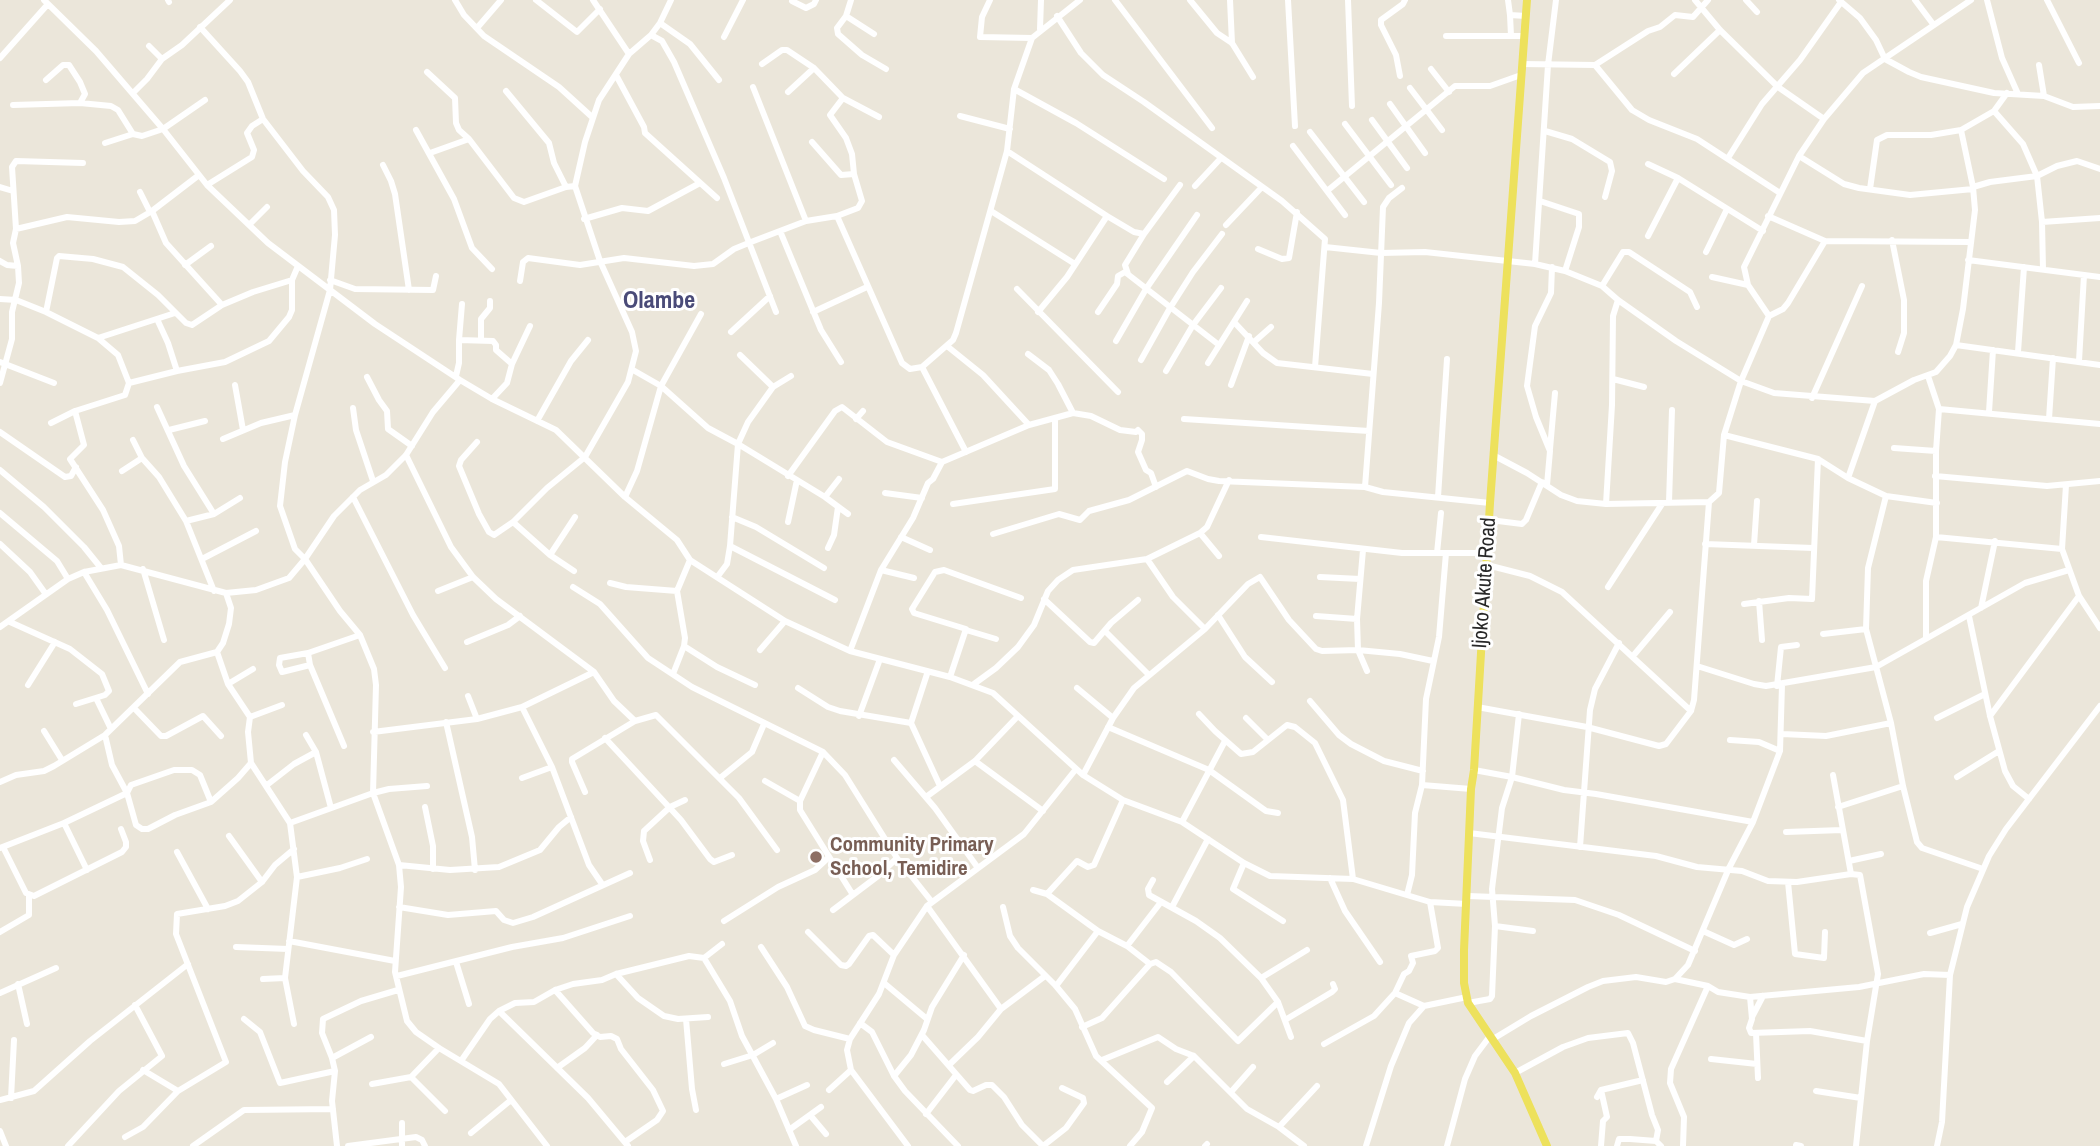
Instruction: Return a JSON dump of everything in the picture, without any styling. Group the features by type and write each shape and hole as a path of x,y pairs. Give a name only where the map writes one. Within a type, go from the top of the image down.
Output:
{"main road":[{"name":"Ijoko Akute Road","path":"1468,1000 1464,950 1471,789 1527,0"},
{"path":"1468,1000 1515,1073 1547,1146"}],"street":[{"path":"133,93 148,79 162,59 230,0"},
{"path":"455,0 477,29 498,48 559,87 592,117"},
{"path":"477,29 501,0"},
{"path":"536,0 577,32 600,9"},
{"path":"593,0 629,54"},
{"path":"477,442 459,466 479,514 489,532 494,535 513,522 547,488 585,457 632,370 636,351 632,332 600,261 575,187 592,117 629,54 651,35 671,0"},
{"path":"724,37 743,0"},
{"path":"792,1 806,8 816,0"},
{"path":"851,0 846,16 837,29 838,34 862,55 886,69"},
{"path":"990,0 982,17 980,37 1031,38"},
{"path":"1040,29 1041,0"},
{"path":"837,216 902,363 910,369 922,367 953,340 959,324 1007,151 1014,89 1031,38 1080,0"},
{"path":"1115,0 1212,128"},
{"path":"1190,0 1217,33 1232,43 1253,77"},
{"path":"1230,0 1232,43"},
{"path":"1287,0 1295,126"},
{"path":"1348,0 1352,106"},
{"path":"1400,76 1396,55 1381,20 1405,0"},
{"path":"1508,0 1511,36"},
{"path":"1535,264 1548,65 1556,0"},
{"path":"1695,0 1720,30 1778,87 1824,119"},
{"path":"1522,64 1595,65 1648,31 1660,27 1675,15 1693,17 1708,0"},
{"path":"1746,0 1758,12"},
{"path":"1915,0 1933,24"},
{"path":"1769,316 1748,285 1744,267 1799,156 1824,119 1863,73 1971,0"},
{"path":"1987,0 2002,58 2018,94"},
{"path":"2048,0 2079,62"},
{"path":"1728,158 1762,104 1800,60 1840,1 1860,19 1877,40 1885,60 1921,77 1994,93 2044,96 2073,107 2100,106"},
{"path":"0,58 46,2 96,51 133,93 207,185 268,243 393,337 492,399 556,430 625,497 677,540 690,559 785,621 850,651 974,684 993,694 1083,775 1123,800 1182,822 1244,863 1270,876 1353,879 1430,902 1494,898 1575,900 1619,915 1695,951"},
{"path":"1510,15 1526,16"},
{"path":"846,16 874,34"},
{"path":"1057,16 1081,53 1103,75 1297,212 1323,236 1326,242 1315,367"},
{"path":"660,23 690,44 719,80"},
{"path":"200,27 240,71 248,82 263,119 332,203 335,235 330,290 295,415 285,462 280,506 291,541 360,635 374,669 376,685 373,793 399,864 395,961 398,990 410,1027 439,1048 494,1079 547,1146"},
{"path":"1674,74 1720,30"},
{"path":"651,35 662,41 674,62 751,242 776,312"},
{"path":"1446,36 1524,36"},
{"path":"149,46 162,59"},
{"path":"762,64 785,49 814,68 843,98 879,117"},
{"path":"47,79 63,65 69,65 85,94 80,103"},
{"path":"1595,65 1632,110 1649,120 1697,139 1780,193"},
{"path":"2039,65 2044,96"},
{"path":"788,92 814,68"},
{"path":"1431,69 1449,92"},
{"path":"427,72 455,98 456,123 459,130 470,139 510,195 524,202 566,187 575,187"},
{"path":"616,75 645,133 717,198"},
{"path":"1327,191 1455,86 1490,86 1521,75"},
{"path":"753,87 806,221"},
{"path":"1410,88 1442,130"},
{"path":"1014,89 1076,123 1164,179"},
{"path":"506,91 549,143 554,163 566,187"},
{"path":"1870,189 1877,140 1887,135 1931,135 1961,130 1994,111 2007,93"},
{"path":"520,281 525,259 580,265 624,258 713,264 734,249 751,242 806,221 837,216 858,208 861,204 852,154 846,138 830,116 843,98"},
{"path":"105,143 133,134 142,136 163,129 205,100"},
{"path":"13,105 80,103 115,108 133,134"},
{"path":"1390,104 1425,153"},
{"path":"1994,111 2023,144 2037,176 2043,269"},
{"path":"960,116 1010,129"},
{"path":"207,185 252,157 254,150 247,133 263,119"},
{"path":"1372,120 1407,168"},
{"path":"1345,124 1391,185"},
{"path":"416,130 454,199 472,248 492,270"},
{"path":"1325,247 1381,253 1425,252 1552,267 1602,286 1703,359 1741,381 1774,393 1875,401 1914,380 1928,376 1943,364 1956,345 1975,210 1961,130"},
{"path":"1545,131 1572,139 1610,162 1612,171 1605,197"},
{"path":"1310,132 1364,202"},
{"path":"430,153 470,139"},
{"path":"812,142 841,175 854,174"},
{"path":"1293,146 1345,215"},
{"path":"1007,151 1107,216 1134,232 1144,234"},
{"path":"1799,156 1843,184 1896,195 1973,188 1990,182 2037,176 2057,166 2077,161 2100,169"},
{"path":"1195,186 1221,158"},
{"path":"0,383 3,363 12,339 12,312 16,300 18,266 13,243 16,229 12,167 16,161 83,163"},
{"path":"1648,164 1678,178 1763,231"},
{"path":"383,166 395,194 409,290"},
{"path":"16,229 77,217 131,222 152,211 199,175"},
{"path":"1648,236 1678,178"},
{"path":"584,219 622,208 648,211 700,183"},
{"path":"1132,278 1125,270 1125,265 1180,185"},
{"path":"0,187 13,191"},
{"path":"1226,225 1262,187"},
{"path":"1365,487 1384,202 1402,188"},
{"path":"140,192 166,243 222,305"},
{"path":"1540,201 1578,214 1579,227 1565,271"},
{"path":"249,225 267,207"},
{"path":"1706,252 1727,209"},
{"path":"991,211 1075,264"},
{"path":"1258,248 1282,258 1289,258 1297,212"},
{"path":"1116,341 1146,289 1197,215"},
{"path":"1038,312 1062,285 1107,216"},
{"path":"1768,216 1825,242 1970,242"},
{"path":"2042,222 2100,218"},
{"path":"780,231 821,330 841,362"},
{"path":"1141,360 1193,272 1222,234"},
{"path":"1892,240 1904,300 1904,333 1898,352"},
{"path":"1493,455 1545,483 1561,495 1577,501 1606,504 1709,502 1719,493 1724,435 1741,381 1769,316 1783,310 1825,242"},
{"path":"185,265 211,246"},
{"path":"1602,286 1622,252 1629,252 1690,292 1697,307"},
{"path":"46,312 57,258 64,255 123,267 158,295 186,323 192,325 222,305 292,280"},
{"path":"1968,260 2100,277"},
{"path":"0,261 18,266"},
{"path":"51,423 75,411 122,397 129,383 230,361 268,341 292,310 292,280 298,266"},
{"path":"1550,451 1527,386 1535,326 1551,293 1552,267"},
{"path":"2018,352 2024,267"},
{"path":"1098,312 1116,284 1118,276 1125,272 1219,345"},
{"path":"2079,360 2084,275"},
{"path":"330,280 355,289 433,290 436,276"},
{"path":"1712,277 1748,285"},
{"path":"1812,398 1862,286"},
{"path":"813,312 867,287"},
{"path":"1166,372 1193,325 1221,288"},
{"path":"1017,289 1118,391"},
{"path":"731,332 770,296"},
{"path":"0,299 16,300 98,338 115,352 129,383"},
{"path":"1606,504 1613,379 1612,316 1618,300"},
{"path":"481,340 481,319 490,308 490,301"},
{"path":"1208,363 1247,301"},
{"path":"0,627 68,579 101,568 121,565 143,569 226,593 256,590 289,578 334,516 373,481 386,475 406,455 458,378 462,304"},
{"path":"98,338 175,313"},
{"path":"625,497 637,471 661,386 701,314"},
{"path":"157,319 177,371"},
{"path":"1234,322 1263,353 1277,363 1373,374"},
{"path":"492,399 507,383 512,364 530,326"},
{"path":"1254,342 1271,327"},
{"path":"1231,385 1249,336"},
{"path":"459,340 493,341 496,351 512,364"},
{"path":"537,421 571,361 588,340"},
{"path":"1956,345 2100,365"},
{"path":"947,346 984,375 1029,425"},
{"path":"1989,412 1993,350"},
{"path":"1028,354 1049,370 1073,413"},
{"path":"740,355 773,387"},
{"path":"2049,419 2053,358"},
{"path":"1438,497 1447,359"},
{"path":"3,363 54,383"},
{"path":"922,367 966,452"},
{"path":"632,370 661,386 708,428 825,497 848,514"},
{"path":"718,576 727,564 730,546 738,444 748,422 773,387 791,376"},
{"path":"1926,638 1926,581 1936,537 1938,409 1928,376"},
{"path":"367,377 386,408 388,429 412,446"},
{"path":"1613,379 1644,387"},
{"path":"235,385 243,429"},
{"path":"1490,520 1522,524 1545,483 1555,393"},
{"path":"1848,478 1875,401"},
{"path":"157,407 184,466 214,514"},
{"path":"788,476 837,409 842,407 887,442 942,462"},
{"path":"353,408 356,430 373,481"},
{"path":"1938,409 2100,424"},
{"path":"1608,587 1665,503 1672,410"},
{"path":"75,411 84,445 71,457 71,462 103,510 119,546 121,565"},
{"path":"856,419 863,411"},
{"path":"850,651 881,570 942,462 1029,425 1073,413 1091,416 1120,430 1138,430 1142,434 1140,455 1156,487"},
{"path":"223,439 243,429 295,415"},
{"path":"953,505 1055,489 1055,418"},
{"path":"1184,419 1369,431"},
{"path":"169,430 205,421"},
{"path":"0,432 65,477 71,476 76,467"},
{"path":"1724,435 1818,459 1848,478 1886,496 1937,503"},
{"path":"133,440 142,458 159,477 187,521 214,591"},
{"path":"1894,448 1936,451"},
{"path":"406,455 451,547 473,577 496,599 594,672 614,701 635,721"},
{"path":"122,471 142,458"},
{"path":"1744,604 1789,598 1812,599 1818,459"},
{"path":"0,470 44,508 84,547 101,568"},
{"path":"993,534 1059,514 1080,520 1089,511 1129,500 1188,471 1208,479 1365,487 1383,492 1490,503"},
{"path":"1935,476 2024,485 2066,485 2100,481"},
{"path":"825,497 839,479"},
{"path":"788,522 797,480"},
{"path":"974,684 1018,647 1034,625 1044,599 1058,580 1073,570 1147,559 1199,533 1207,527 1229,480"},
{"path":"2066,485 2062,549 2079,596 2100,628"},
{"path":"885,493 922,498"},
{"path":"1886,496 1868,568 1866,629 1891,723 1917,842 1922,848 1983,869"},
{"path":"353,497 408,607 445,668"},
{"path":"187,521 214,514 240,498"},
{"path":"1754,545 1758,501"},
{"path":"1477,707 1587,727 1659,746 1666,744 1691,711 1694,700 1709,502"},
{"path":"828,548 834,535 838,507"},
{"path":"0,513 57,561 68,579"},
{"path":"1437,553 1441,513"},
{"path":"550,555 575,517"},
{"path":"732,517 756,527 824,568"},
{"path":"513,522 550,555 574,571"},
{"path":"202,559 256,531"},
{"path":"1199,533 1219,556"},
{"path":"901,537 930,550"},
{"path":"1261,537 1363,550 1488,554"},
{"path":"1936,537 2062,549"},
{"path":"1981,608 1995,541"},
{"path":"0,544 30,572 45,593"},
{"path":"1705,544 1813,548"},
{"path":"730,546 835,600"},
{"path":"1363,550 1357,619 1358,650 1367,671"},
{"path":"1408,895 1412,875 1415,813 1422,785 1426,699 1441,617 1446,553"},
{"path":"673,674 684,646 677,591 690,559"},
{"path":"1147,559 1173,597 1205,629"},
{"path":"1487,565 1530,576 1562,592 1691,711"},
{"path":"143,569 164,640"},
{"path":"881,570 914,578"},
{"path":"996,639 914,613 912,609 935,572 944,570 1021,598"},
{"path":"1697,666 1754,684 1779,685 1877,667 2025,583 2069,570"},
{"path":"84,572 107,610 148,694"},
{"path":"438,591 473,577"},
{"path":"1083,775 1113,718 1134,688 1205,629 1248,584 1260,577 1289,621 1316,649 1400,654 1433,661"},
{"path":"1320,578 1360,579"},
{"path":"610,583 677,591"},
{"path":"573,587 600,604 648,658 713,699 823,752 845,775 897,858 1001,1009"},
{"path":"0,782 16,775 44,771 105,735 180,662 217,652 223,643 230,616 231,608 226,593"},
{"path":"1990,716 2079,596"},
{"path":"1044,599 1090,642 1097,642 1111,623 1138,600"},
{"path":"1759,601 1762,640"},
{"path":"1633,656 1670,612"},
{"path":"1218,615 1245,657 1272,682"},
{"path":"467,642 508,625 520,616"},
{"path":"1316,616 1357,619"},
{"path":"1969,616 1990,716 2005,771 2013,786 2029,799"},
{"path":"760,650 785,621"},
{"path":"10,622 70,649 102,674 109,691 76,704"},
{"path":"1824,634 1866,629"},
{"path":"950,677 966,630"},
{"path":"1105,632 1149,675"},
{"path":"310,665 285,672 279,670 280,658 308,653 360,635"},
{"path":"28,685 55,642"},
{"path":"1580,847 1587,727 1595,689 1619,643"},
{"path":"1447,1146 1465,1079 1475,1056 1492,1038 1565,998 1603,981 1636,976 1666,982 1675,979 1688,965 1729,868 1753,822 1780,751 1781,647 1797,645"},
{"path":"684,646 717,667 755,685"},
{"path":"217,652 229,684 250,717 248,732 251,763 290,822 297,877 285,978 294,1024"},
{"path":"308,653 310,665 344,746"},
{"path":"859,716 880,659"},
{"path":"229,684 253,669"},
{"path":"928,671 911,723 940,786"},
{"path":"373,732 477,719 522,707 594,672"},
{"path":"798,688 828,707 859,716 911,723"},
{"path":"1077,688 1113,718"},
{"path":"1937,718 1985,694"},
{"path":"468,696 477,719"},
{"path":"96,698 111,729"},
{"path":"1310,701 1339,735 1352,744 1384,761 1423,771"},
{"path":"250,717 282,705"},
{"path":"1937,1146 1942,1122 1950,975 1962,924 1983,869 2006,829 2100,706"},
{"path":"522,707 552,767 589,864 602,884"},
{"path":"134,708 161,736 166,736 203,716 220,736"},
{"path":"1199,713 1241,754 1253,752 1284,726 1291,726 1319,748 1343,800 1353,879"},
{"path":"1395,993 1424,1006 1490,999 1492,996 1495,926 1492,890 1498,836 1506,792 1512,777 1519,714"},
{"path":"585,792 572,759 635,721 656,715 661,717 739,799 777,850"},
{"path":"926,797 975,761 1018,716"},
{"path":"1246,718 1267,739"},
{"path":"446,722 472,837 475,870"},
{"path":"1782,734 1826,736 1891,723"},
{"path":"720,778 752,752 764,724"},
{"path":"1108,727 1209,770 1266,811 1278,813"},
{"path":"44,731 62,760"},
{"path":"105,735 112,765 127,793 136,825 142,829 148,829 175,815 211,802 239,778 251,763"},
{"path":"306,735 316,752 331,808"},
{"path":"605,738 670,807 710,859 714,862 732,855"},
{"path":"1730,740 1759,742 1780,751"},
{"path":"1182,822 1225,741"},
{"path":"1957,777 1999,751"},
{"path":"267,785 293,764 316,752"},
{"path":"823,752 800,800 800,810 853,895"},
{"path":"894,760 926,797 978,868"},
{"path":"975,761 1043,811"},
{"path":"522,778 552,767"},
{"path":"906,1145 851,1070 847,1050 850,1039 884,983 894,955 929,904 1024,834 1076,769"},
{"path":"0,932 29,915 29,895 1,848 64,823 127,793 131,785 174,770 192,770 202,778 211,802"},
{"path":"1474,770 1564,790 1753,822"},
{"path":"1833,775 1851,874"},
{"path":"765,781 800,800"},
{"path":"1422,785 1471,789"},
{"path":"290,822 373,793 427,786"},
{"path":"1838,807 1903,786"},
{"path":"650,860 643,842 644,831 670,807 685,800"},
{"path":"1047,894 1077,861 1088,867 1094,865 1123,800"},
{"path":"425,807 433,846 433,869"},
{"path":"399,864 433,869 475,870 499,867 540,850 571,817"},
{"path":"64,823 87,870"},
{"path":"29,895 122,852 126,842 121,829"},
{"path":"1786,832 1842,830"},
{"path":"1469,833 1656,856 1697,867 1729,868 1768,881 1788,882 1860,875 1876,953 1878,984 1867,1041 1856,1146"},
{"path":"229,836 262,882"},
{"path":"1172,907 1208,839"},
{"path":"125,1137 143,1128 178,1091 226,1062 210,1027 176,934 177,914 239,901 294,849"},
{"path":"177,852 208,909"},
{"path":"1849,861 1881,854"},
{"path":"724,921 778,887 815,870 829,857"},
{"path":"833,910 897,858"},
{"path":"297,877 367,859"},
{"path":"1244,863 1233,889 1283,921"},
{"path":"399,907 448,915 496,911 504,920 513,923 533,917 630,873"},
{"path":"1330,878 1345,911 1380,962"},
{"path":"1153,880 1147,893 1220,938 1261,978 1278,1002 1291,1037"},
{"path":"1788,882 1795,954 1824,958 1825,932"},
{"path":"1033,890 1047,894 1150,964"},
{"path":"1127,946 1161,902"},
{"path":"1324,1044 1374,1016 1395,993 1404,974 1409,971 1413,963 1410,957 1438,948 1430,902"},
{"path":"1003,907 1010,936 1074,1009 1096,1056 1152,1108 1142,1132 1130,1146"},
{"path":"397,976 512,947 563,938 630,916"},
{"path":"1930,933 1962,924"},
{"path":"1495,926 1533,931"},
{"path":"1056,986 1098,931"},
{"path":"1703,931 1734,945 1747,939"},
{"path":"808,932 841,965 849,964 869,936 873,935 894,955"},
{"path":"289,941 395,961"},
{"path":"461,1061 490,1019 515,1003 534,1002 573,984 602,980 689,956 704,958 722,944"},
{"path":"236,947 288,949"},
{"path":"761,947 787,987 805,1026 850,1039"},
{"path":"1261,978 1307,950"},
{"path":"894,1076 911,1055 943,987 964,955"},
{"path":"704,958 730,1001 742,1036 776,1099 796,1146"},
{"path":"456,962 469,1004"},
{"path":"1082,1027 1102,1018 1150,964 1156,962 1163,965 1238,1041 1278,1002"},
{"path":"0,1100 34,1091 90,1041 188,964"},
{"path":"0,993 56,968"},
{"path":"616,974 653,1010 664,1016 686,1019 708,1017"},
{"path":"1675,979 1708,986 1718,992 1750,997 1878,984 1924,974 1950,975"},
{"path":"949,1065 978,1037 1001,1009 1045,976"},
{"path":"263,979 285,978"},
{"path":"884,983 927,1019"},
{"path":"1285,1020 1332,992 1335,989 1333,984"},
{"path":"18,985 27,1024"},
{"path":"1683,1146 1684,1117 1670,1083 1671,1069 1708,986"},
{"path":"337,1146 333,1109 335,1071 322,1033 323,1018 361,1001 398,990"},
{"path":"499,1011 588,1098 627,1144 657,1120 663,1111 653,1090 621,1049 617,1039 597,1035 555,990"},
{"path":"1763,996 1749,1032 1810,1031 1867,1041"},
{"path":"1750,997 1752,1019"},
{"path":"68,1146 119,1091 162,1056 135,1005"},
{"path":"1366,1146 1391,1066 1409,1023 1424,1006"},
{"path":"244,1019 260,1032 280,1083 335,1071"},
{"path":"686,1019 696,1110"},
{"path":"860,1023 872,1032 894,1076 958,1146"},
{"path":"1515,1073 1563,1047 1588,1038 1628,1033 1658,1130 1659,1144 1619,1139 1617,1146"},
{"path":"1756,1033 1758,1078"},
{"path":"557,1068 585,1048 597,1035"},
{"path":"922,1035 973,1091 992,1085 1004,1097 1022,1125 1043,1146 1066,1128 1084,1103 1083,1098 1062,1088"},
{"path":"332,1058 371,1037"},
{"path":"1102,1060 1158,1037 1176,1049 1194,1056 1247,1109 1279,1127 1304,1146"},
{"path":"11,1098 14,1040"},
{"path":"724,1064 753,1055 773,1043"},
{"path":"372,1084 411,1077 439,1048"},
{"path":"1167,1082 1194,1056"},
{"path":"1711,1059 1757,1064"},
{"path":"1231,1092 1254,1067"},
{"path":"144,1070 178,1091"},
{"path":"829,1090 851,1070"},
{"path":"926,1114 956,1075"},
{"path":"411,1077 445,1111"},
{"path":"1601,1146 1603,1121 1607,1117 1599,1093 1643,1080"},
{"path":"776,1099 807,1086"},
{"path":"1279,1127 1317,1086"},
{"path":"1816,1091 1861,1098"},
{"path":"471,1133 511,1100"},
{"path":"789,1130 821,1107"},
{"path":"193,1146 244,1110 333,1109"},
{"path":"810,1115 826,1134"},
{"path":"402,1124 402,1143"},
{"path":"0,1131 5,1146"},
{"path":"348,1146 402,1143 415,1137 422,1140 425,1146"}],"place":[{"name":"Community Primary School, Temidire","path":"816,857"}],"district":[{"name":"Olambe","path":"659,302"}]}
